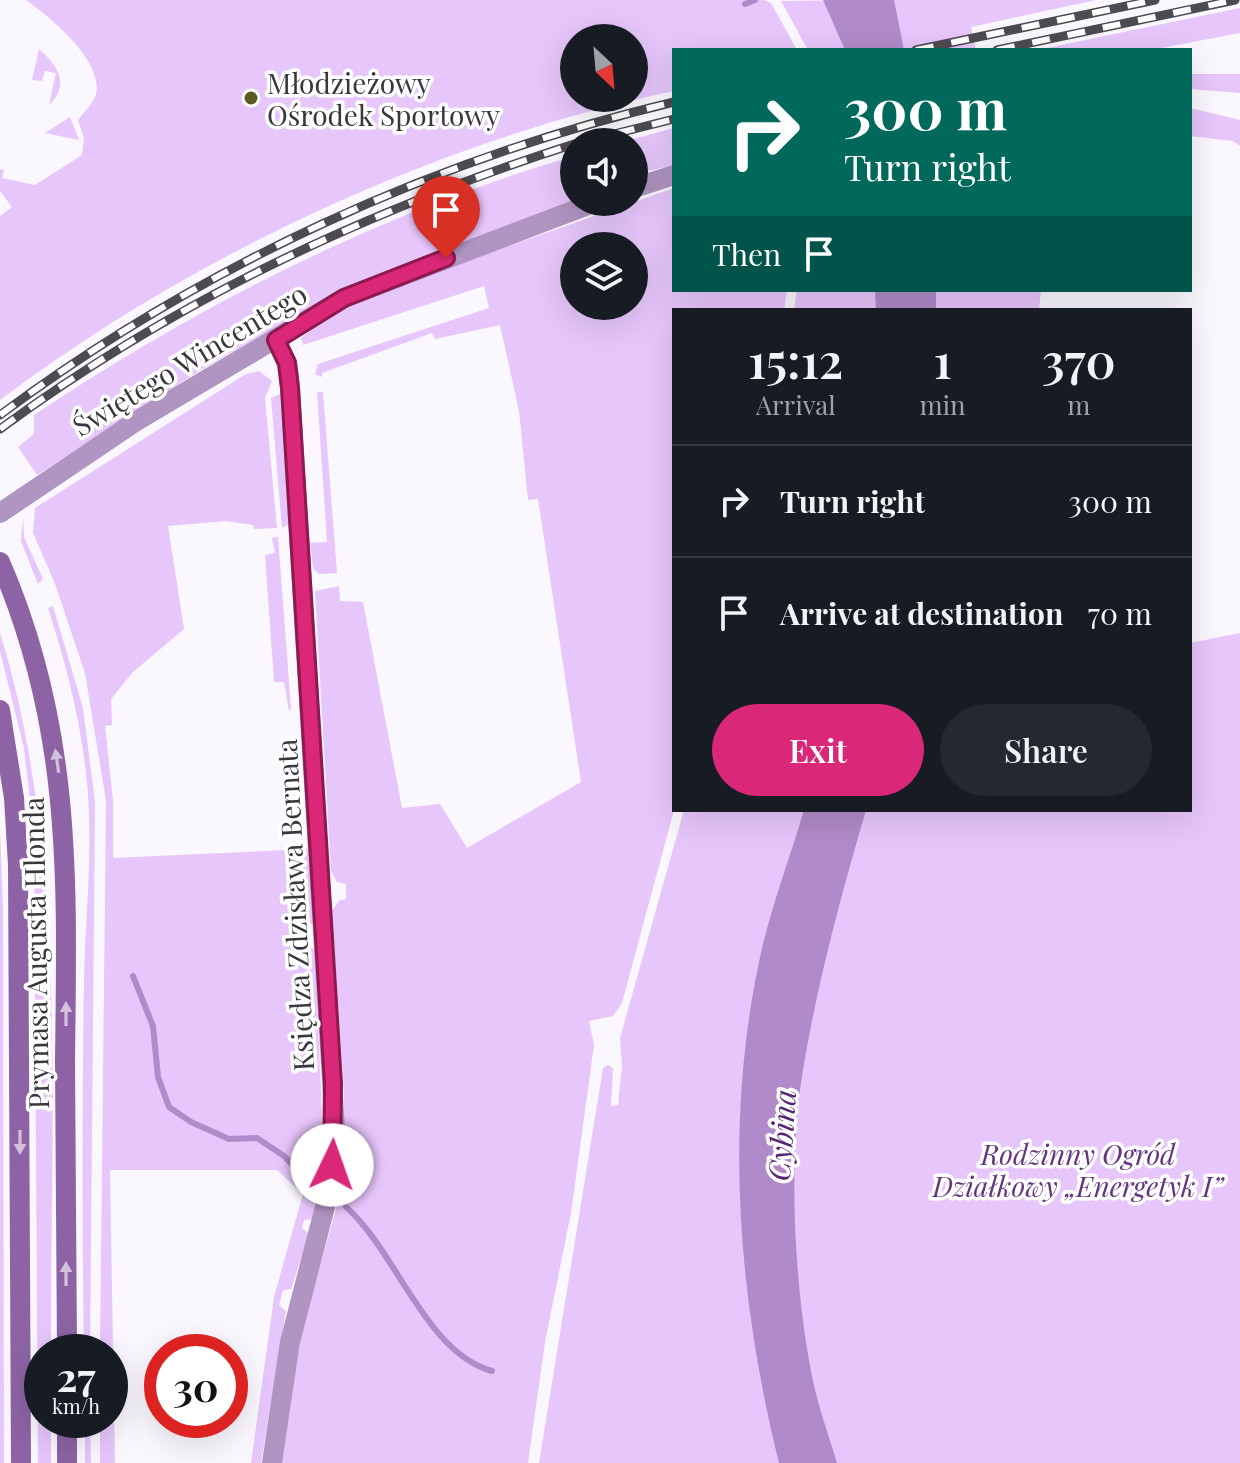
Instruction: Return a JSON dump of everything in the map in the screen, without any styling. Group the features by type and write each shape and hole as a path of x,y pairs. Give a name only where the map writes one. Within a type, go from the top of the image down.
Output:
{"main road":[{"name":"Prymasa Augusta Hlonda","path":"0,562 42,683 61,793 66,910 67,1334"},
{"name":"Prymasa Augusta Hlonda","path":"0,710 11,773 18,865 21,1463"},
{"path":"67,1438 67,1463"}],"street":[{"path":"648,183 672,176"},
{"name":"Świętego Wincentego","path":"0,513 135,422 369,287 560,215"},
{"name":"Księdza Zdzisława Bernata","path":"272,1463 290,1342 328,1195 335,1130 290,388 287,363 276,340"}],"green space":[{"path":"26,0 764,0 771,3 796,48 672,48 672,91 648,97 648,24 560,24 560,112 589,112 496,140 408,172 236,251 154,297 0,400 0,216 12,207 0,191 0,169 4,170 2,178 35,185 82,155 84,138 78,120 91,105 96,94 96,81 84,54"},
{"path":"860,0 863,48 807,48 781,1"},
{"path":"883,0 1096,0 971,27 976,48 903,48"},
{"path":"1240,8 1240,33 1161,48 1047,48"},
{"path":"39,49 59,75 59,90 49,105 56,73 45,71 42,81 32,80"},
{"path":"1192,74 1240,74 1240,93 1192,89"},
{"path":"1192,108 1240,120 1240,146 1233,141 1192,136"},
{"path":"70,117 79,140 45,133"},
{"path":"672,129 672,165 648,171 648,135"},
{"path":"560,160 560,206 326,298 194,374 37,475 18,447 34,434 34,415 162,335 362,233 502,179"},
{"path":"672,189 672,292 787,292 784,308 672,308 673,812 622,1003 613,1016 589,1021 594,1045 571,1213 545,1342 528,1463 282,1463 302,1329 335,1213 342,1175 344,1092 332,910 340,900 346,899 346,884 337,882 331,871 315,591 339,586 340,601 363,602 402,808 440,804 467,848 581,782 538,499 528,500 519,411 500,325 435,339 432,333 322,373 322,377 315,374 318,364 489,308 484,286 303,345 301,338 332,314 380,291 594,216 648,216 648,197"},
{"path":"797,292 905,292 906,308 794,308"},
{"path":"929,292 1041,292 1039,308 918,308"},
{"path":"259,371 272,381 265,398 277,528 254,529 253,525 226,521 168,526 184,629 133,672 111,699 112,725 105,726 113,800 113,858 309,849 313,923 304,928 306,947 315,949 324,1166 314,1219 304,1220 302,1228 309,1234 291,1289 283,1290 279,1305 286,1311 261,1463 251,1463 274,1297 303,1194 277,1170 110,1170 113,1334 100,1334 106,801 85,673 55,584 33,533 35,508 246,374"},
{"path":"317,392 323,392 337,573 319,574 313,568 310,543 327,542"},
{"path":"280,394 289,524 282,528 271,398"},
{"path":"23,518 24,537 43,579 38,584 21,541"},
{"path":"278,537 289,711 284,682 274,682 265,555 275,553 272,538"},
{"path":"53,606 83,708 95,802 90,1334 84,1334 82,1166 88,789 70,685 48,608"},
{"path":"0,633 22,718 37,806 46,897 53,1081 51,1334 37,1334 34,835 24,748 0,651"},
{"name":"Rodzinny Ogród Działkowy „Energetyk I”","path":"1240,633 1240,1463 808,1463 762,1088 847,812 1192,812 1192,643"},
{"path":"683,812 842,812 795,904 790,1463 539,1463 603,1068 608,1065 613,1068 611,1106 618,1105 622,1066 620,1038"},
{"path":"0,829 3,907 4,1463 0,1463"},
{"path":"38,1438 51,1438 51,1463 38,1463"},
{"path":"85,1438 90,1438 91,1463 85,1463"},
{"path":"100,1438 115,1438 115,1463 100,1463"}],"water":[{"path":"823,0 894,0 904,48 844,48"},
{"path":"875,292 936,292 936,308 876,308"},
{"name":"Cybina","path":"803,812 865,812 813,1014 801,1083 795,1154 795,1232 807,1347 821,1412 837,1463 779,1463 753,1335 740,1204 739,1139 750,1008 767,927"}],"waterway":[{"path":"745,4 755,0"},
{"path":"133,976 153,1026 158,1077 169,1107 191,1122 229,1139 257,1138 284,1156 309,1182"},
{"path":"346,1207 364,1226 430,1323 448,1344 469,1360 492,1371"}],"railway":[{"path":"926,48 1155,0"},
{"path":"1007,48 1235,0"},
{"path":"0,415 156,311 321,224 494,154 672,103"},
{"path":"638,128 672,120"},
{"path":"0,429 136,339 275,263 421,199 560,149"}],"place":[{"name":"Młodzieżowy Ośrodek Sportowy","path":"251,98"}],"route":[{"path":"332,1165 335,1130 333,1084 290,388 287,363 276,340 344,298 446,258"}]}
